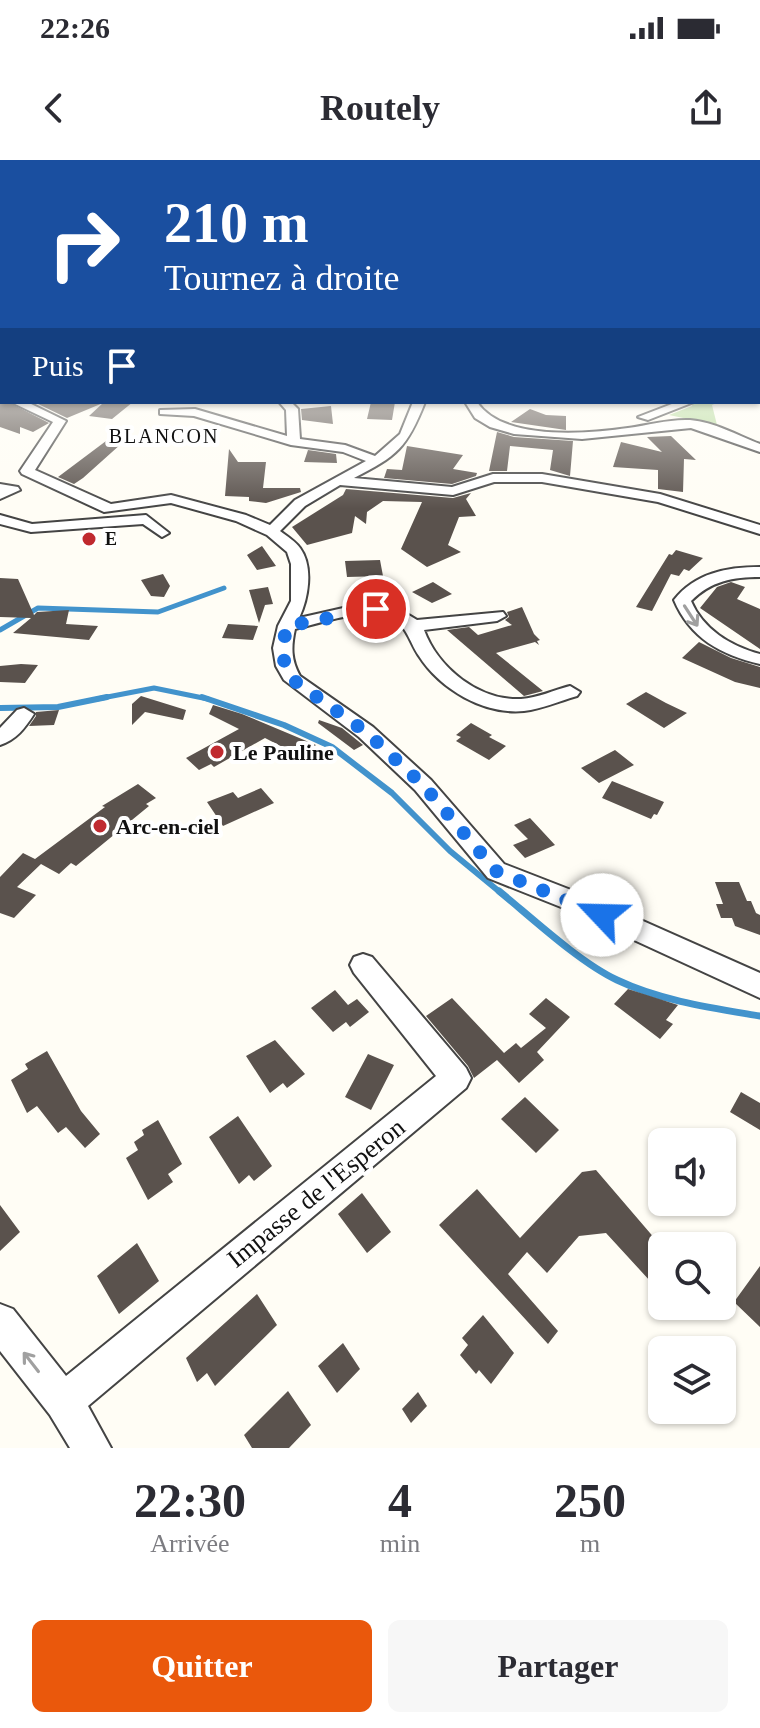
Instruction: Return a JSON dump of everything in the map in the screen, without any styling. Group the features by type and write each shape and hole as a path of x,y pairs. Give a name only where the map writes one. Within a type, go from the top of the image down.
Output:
{"street":[{"path":"22,404 60,421 27,471 40,479 109,509 171,499 241,518 272,532 294,550 299,564 299,601 287,626 282,648 285,666 293,680 366,732 423,785 496,871 580,904 760,986"},
{"path":"287,404 292,409 291,430 295,442"},
{"path":"272,532 291,508 334,481 391,452 406,435 418,404"},
{"path":"472,404 478,417 488,422 536,434 620,433 689,424 760,448"},
{"path":"536,434 626,421 685,404"},
{"path":"164,412 195,413 295,442 345,449 374,460"},
{"path":"334,481 383,482 453,491 493,478 542,478 660,498 760,530"},
{"path":"2,488 7,511 0,519 31,528 146,519 162,533"},
{"path":"760,572 716,575 694,587 682,600 687,616 701,630 720,644 760,659"},
{"path":"287,626 376,609 391,612 414,626 497,616"},
{"path":"414,626 418,643 462,690 497,703 519,705 570,692"},
{"path":"0,738 13,729 24,714"},
{"name":"Impasse de l'Esperon","path":"63,1402 456,1078 363,965"},
{"path":"0,1322 63,1402 92,1448"}],"green space":[{"path":"714,404 712,405 717,425 669,415 692,406"}],"building":[{"path":"0,404 12,404 49,423 33,432 20,427 20,434 0,427"},
{"path":"38,404 101,404 67,418"},
{"path":"102,404 131,404 112,419 89,416"},
{"path":"371,404 395,404 392,420 367,419"},
{"path":"331,406 333,424 302,420 301,409"},
{"path":"530,409 546,415 566,416 566,430 511,422"},
{"path":"497,432 514,437 573,441 570,476 550,470 553,450 510,446 507,471 489,471"},
{"path":"114,435 121,444 83,478 74,484 58,477"},
{"path":"671,436 696,460 684,459 683,492 658,489 658,470 613,467 621,442 662,452 647,437"},
{"path":"407,446 463,455 453,469 477,473 476,476 452,484 384,478 387,469 402,470"},
{"path":"229,449 238,462 266,462 263,488 300,488 301,492 266,503 249,501 249,497 225,496"},
{"path":"308,450 336,454 337,463 304,462"},
{"path":"346,489 453,498 471,493 466,499 476,516 459,517 448,545 461,552 427,567 401,549 422,502 383,501 367,512 366,524 355,516 352,533 307,545 292,527 343,495"},
{"path":"262,546 276,566 257,570 247,555"},
{"path":"676,550 703,558 689,571 684,569 679,576 671,574 652,611 636,607 669,554"},
{"path":"380,560 383,576 347,577 345,561"},
{"path":"163,574 170,586 164,597 151,596 141,580"},
{"path":"0,578 18,579 34,615 37,612 69,610 66,624 98,626 89,640 13,633 31,618 0,617"},
{"path":"433,582 452,594 432,603 412,592"},
{"path":"731,582 745,587 737,599 760,609 760,649 700,608 717,587"},
{"path":"268,587 273,604 265,605 259,623 249,590"},
{"path":"522,607 540,640 537,641 539,645 535,642 496,653 543,691 524,696 447,630 469,627 478,635 512,625 505,620 509,617 507,612"},
{"path":"359,618 375,618 372,635 354,634"},
{"path":"228,624 258,626 253,640 222,638"},
{"path":"699,642 731,658 760,667 760,688 735,682 682,658"},
{"path":"38,665 25,683 0,682 0,666"},
{"path":"646,692 687,713 664,728 626,704"},
{"path":"141,696 186,710 183,720 145,712 132,725 132,704"},
{"path":"213,705 316,745 300,756 265,738 214,767 211,764 199,770 186,758 239,729 209,714"},
{"path":"59,710 54,725 29,726 36,712"},
{"path":"319,720 342,728 363,745 354,750 318,723"},
{"path":"471,723 506,746 489,760 456,741 461,737 456,735"},
{"path":"615,750 634,765 599,783 581,768"},
{"path":"612,781 664,802 657,815 654,814 651,819 602,798"},
{"name":"Arc-en-ciel","path":"138,784 156,798 146,804 149,806 76,866 71,863 59,874 41,864 17,887 36,895 14,918 0,913 0,877 23,853 35,859 105,807 102,806"},
{"path":"261,788 274,803 223,826 207,802 233,792 238,798"},
{"path":"530,818 555,845 525,858 513,845 528,839 514,825"},
{"path":"715,882 739,882 747,901 751,901 760,915 760,935 735,926 732,918 721,918 716,904 723,904"},
{"path":"578,918 628,940 624,947 588,929"},
{"path":"628,989 678,1005 666,1020 673,1024 660,1039 614,1004"},
{"path":"335,990 348,1005 357,999 369,1012 350,1027 346,1022 333,1032 311,1008"},
{"path":"452,998 504,1053 516,1043 521,1048 546,1028 529,1014 546,998 570,1017 537,1052 544,1060 519,1083 497,1060 474,1078 468,1066 426,1016"},
{"path":"275,1040 305,1074 287,1088 283,1083 270,1093 246,1056"},
{"path":"47,1051 81,1111 100,1134 85,1148 66,1127 58,1133 37,1106 27,1113 11,1080 28,1069 25,1064"},
{"path":"368,1054 394,1065 371,1110 345,1097"},
{"path":"741,1092 760,1103 760,1130 730,1112"},
{"path":"525,1097 559,1130 536,1153 501,1119"},
{"path":"238,1116 272,1166 254,1181 249,1175 239,1184 209,1137"},
{"path":"158,1120 182,1164 168,1174 173,1182 148,1200 126,1158 138,1150 134,1142 144,1135 142,1130"},
{"path":"596,1170 649,1232 648,1279 606,1233 579,1236 547,1273 527,1252 508,1274 558,1331 548,1344 439,1225 477,1189 520,1238 582,1172"},
{"path":"362,1193 391,1232 367,1253 338,1214"},
{"path":"0,1205 20,1232 0,1251"},
{"path":"137,1243 159,1281 119,1314 97,1276"},
{"path":"760,1266 760,1327 736,1304 736,1299"},
{"path":"257,1294 277,1325 215,1386 207,1373 197,1382 186,1358"},
{"path":"483,1315 514,1353 491,1384 479,1370 476,1374 460,1355 468,1345 462,1338"},
{"path":"343,1343 360,1369 337,1393 318,1366"},
{"path":"288,1391 311,1425 289,1448 252,1448 244,1435"},
{"path":"418,1392 427,1406 411,1423 402,1409"}],"waterway":[{"path":"0,630 38,608 158,612 224,588"},
{"path":"101,698 154,688 208,699"},
{"path":"101,698 107,697"},
{"path":"202,697 208,699"},
{"path":"0,708 58,707 101,698"},
{"path":"208,699 284,725 332,747 392,793 450,851 501,893"},
{"path":"499,891 572,951 617,980 669,999 760,1016"}],"place":[{"name":"E","path":"89,539"},
{"name":"Le Pauline","path":"217,752"},
{"name":"Arc-en-ciel","path":"100,826"}],"district":[{"name":"BLANCON","path":"164,436"}],"route":[{"path":"376,609 361,609 287,626 282,648 285,666 293,680 366,732 423,785 496,871 602,915"}]}
